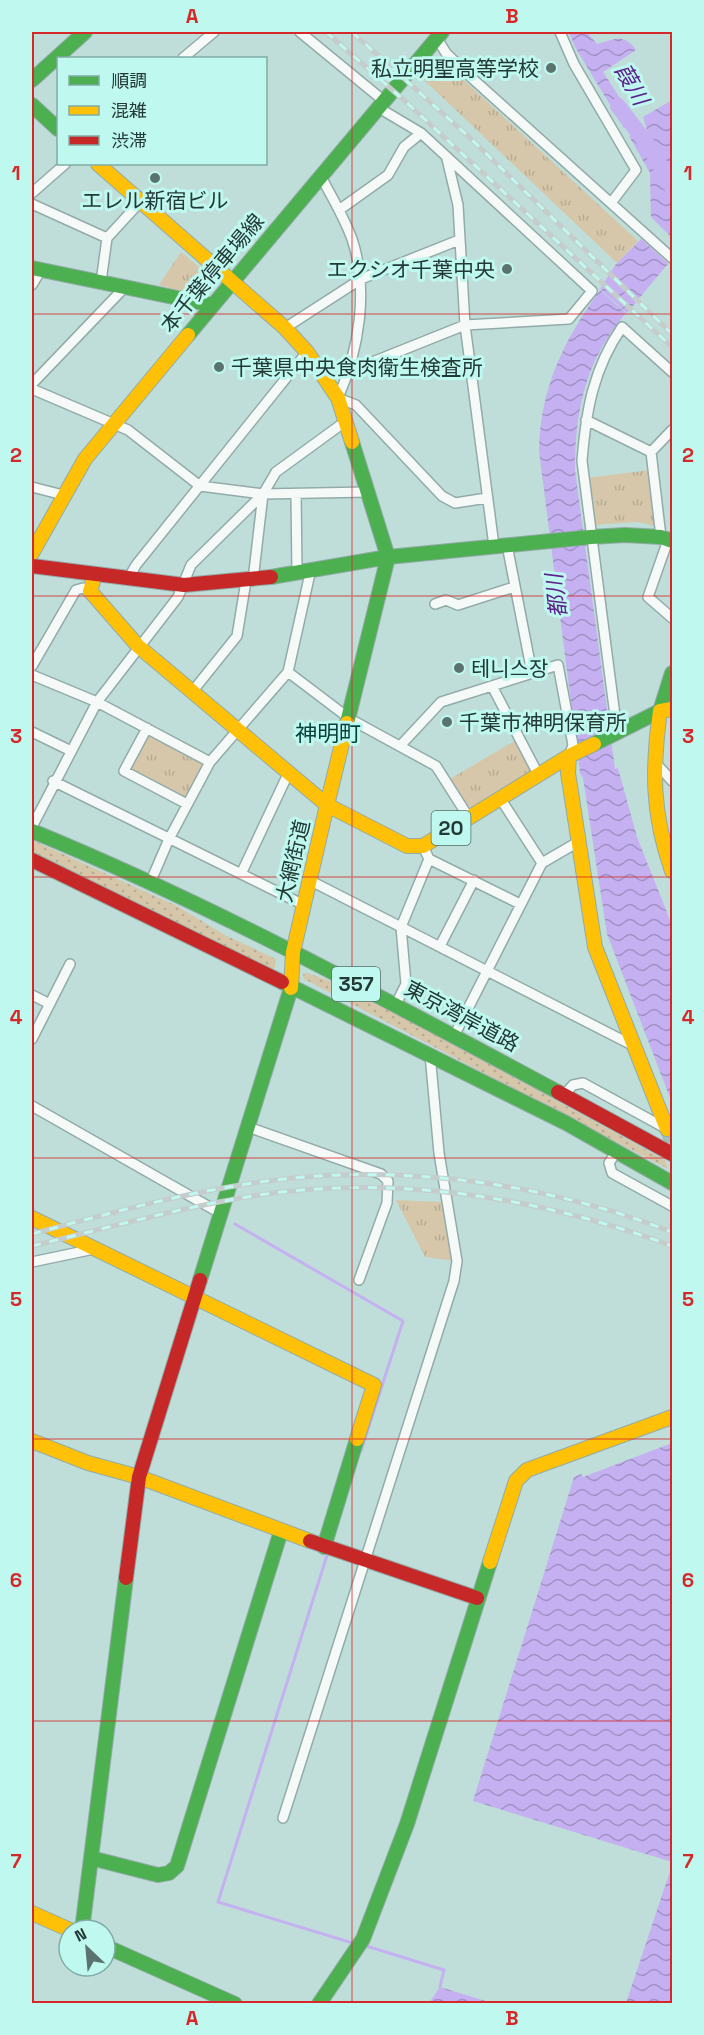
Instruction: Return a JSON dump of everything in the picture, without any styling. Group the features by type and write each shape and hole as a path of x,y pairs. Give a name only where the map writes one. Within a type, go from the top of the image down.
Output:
{"main road":[{"path":"57,57 85,32"},
{"name":"本千葉停車場線","path":"32,553 85,459 381,105 436,33"},
{"path":"32,80 57,57"},
{"path":"32,105 57,128"},
{"path":"95,575 90,591 138,646 327,806 388,557 338,398 307,352 285,328 99,165"},
{"path":"36,269 212,305"},
{"path":"32,566 184,585 249,580 388,557 500,545 626,535 667,540"},
{"path":"672,673 666,710 653,759 655,814 672,872"},
{"name":"20","path":"423,846 570,756 617,731 666,710"},
{"path":"570,756 568,773 595,946 667,1129"},
{"name":"大網街道","path":"84,1918 139,1477 291,988 293,952 327,806 407,846 423,846"},
{"name":"東京湾岸道路","path":"32,829 150,883 396,1004 672,1154"},
{"name":"357","path":"32,860 430,1054 617,1151 672,1183"},
{"path":"32,1218 374,1385 328,1548"},
{"path":"319,2004 360,1945 407,1824 477,1598 520,1474 672,1416"},
{"path":"32,1441 88,1463 139,1477 363,1561 477,1598"},
{"path":"91,1858 158,1875 169,1874 177,1866 281,1531"},
{"path":"32,1913 57,1924"},
{"path":"117,1951 235,2004"}],"street":[{"path":"184,57 214,32"},
{"path":"300,32 381,105 421,133 592,291 569,319 465,326 350,371"},
{"path":"560,32 574,64 636,170 611,203"},
{"path":"436,33 446,53 474,80 672,258"},
{"path":"339,210 388,175 404,147 421,133"},
{"path":"447,159 458,205 465,326 487,498 514,587 532,673"},
{"path":"32,193 65,165"},
{"path":"321,177 339,210 352,241 361,279 357,338 350,371 338,398 356,405 442,496 456,503 487,498"},
{"path":"101,282 107,238 141,201"},
{"path":"32,204 107,238"},
{"path":"285,328 361,279 459,240"},
{"path":"32,285 36,269"},
{"path":"125,287 32,387 114,423 201,486 263,494 368,492"},
{"path":"617,731 582,461 586,420 600,364 622,327 672,372"},
{"path":"128,579 136,565 307,352"},
{"path":"586,420 651,452"},
{"path":"32,829 69,750 97,702 178,597 191,565 263,494 276,472 346,421"},
{"path":"651,452 672,430"},
{"path":"651,452 667,540 648,597 672,618"},
{"path":"32,487 63,495"},
{"path":"192,692 237,636 263,494"},
{"path":"150,883 169,839 210,762 288,672 304,571 296,494"},
{"path":"435,604 446,600 458,605 514,587"},
{"path":"32,666 76,591 83,588 90,591"},
{"path":"400,746 441,702 558,665 573,745 570,756"},
{"path":"288,672 350,718 436,766 469,818"},
{"path":"32,675 97,702 210,762"},
{"path":"492,686 538,774"},
{"path":"147,728 124,771 187,804"},
{"path":"32,732 69,750"},
{"path":"653,759 672,781"},
{"path":"241,874 288,774"},
{"path":"53,782 304,904"},
{"path":"500,798 542,863"},
{"path":"454,1036 542,863 578,842"},
{"path":"423,846 429,859 520,904"},
{"path":"396,1004 406,984 402,927 429,859"},
{"path":"309,880 633,1045"},
{"path":"440,946 474,880"},
{"path":"32,1039 70,964"},
{"path":"32,995 50,1004"},
{"path":"283,1818 454,1281 457,1261 438,1154 430,1054"},
{"path":"564,1095 573,1085 583,1083 667,1129"},
{"path":"32,1106 220,1213"},
{"path":"248,1127 381,1174 387,1181 387,1203 359,1280"},
{"path":"617,1151 609,1163 612,1173 672,1206"},
{"path":"32,1262 95,1248"}],"green space":[{"path":"437,60 442,60 638,241 617,263 422,78"},
{"path":"181,252 217,282 205,297 159,285"},
{"path":"650,470 656,526 637,522 594,525 587,478"},
{"path":"147,735 200,761 203,767 187,797 183,799 131,771 129,767"},
{"path":"516,740 532,771 473,807 467,806 450,779"},
{"path":"32,840 177,906 225,935 276,959 275,967 271,969 35,853 32,851"},
{"path":"307,973 328,980 383,1006 665,1160 668,1169 304,979 303,974"},
{"path":"396,1200 441,1202 455,1261 425,1257"}],"water":[{"path":"569,32 587,32 597,44 623,39 636,50 603,72 635,121 624,128 575,47"},
{"path":"672,100 672,259 627,313 600,289 616,264 641,239 651,221 650,173 629,136 639,130 652,147 643,117"},
{"path":"600,290 626,313 612,331 592,367 577,426 575,470 615,769 618,768 637,837 672,925 672,1103 607,934 583,778 580,773 539,451 544,406 556,366 575,327"},
{"path":"672,1443 672,1862 473,1801 574,1477 581,1474 583,1477"},
{"path":"672,1865 672,2003 626,2003"},
{"path":"440,1987 492,2003 429,2003"}],"pier":[{"path":"649,215 672,238 670,265 639,237"}],"waterway":[{"name":"葭川","path":"618,106 651,149 672,187"},
{"path":"235,1224 403,1321 361,1451"},
{"path":"328,1552 218,1902 356,1944"},
{"path":"363,1945 444,1970 440,1987"}],"tunnel":[{"path":"667,1129 672,1145"}],"railway":[{"path":"326,32 406,102 672,347"},
{"path":"352,32 469,137 672,334"},
{"path":"32,1234 227,1187 293,1178 341,1175 389,1175 486,1183 581,1202 672,1232"},
{"path":"32,1246 235,1199 290,1191 346,1188 457,1193 512,1202 566,1213 672,1246"}],"traffic: fast":[{"path":"57,57 85,32"},
{"path":"188,335 442,32"},
{"path":"32,80 57,57"},
{"path":"32,105 57,128"},
{"path":"32,268 212,305"},
{"path":"347,723 388,557 352,442"},
{"path":"271,577 388,557 591,537 625,535 661,537 672,541"},
{"path":"594,744 660,711 672,673"},
{"path":"32,831 233,922 364,988 558,1092"},
{"path":"282,982 566,1123 672,1183"},
{"path":"200,1280 291,988"},
{"path":"324,1547 357,1439"},
{"path":"91,1858 158,1875 169,1873 177,1866 281,1531"},
{"path":"319,2004 363,1939 407,1824 490,1562"},
{"path":"84,1918 126,1578"},
{"path":"117,1951 235,2004"}],"traffic: slow":[{"path":"99,165 285,328 307,352 338,398 352,442"},
{"path":"32,553 85,459 188,335"},
{"path":"95,575 90,591 138,646 327,805 347,723"},
{"path":"672,709 660,711 655,773 657,811 672,871"},
{"path":"291,988 293,952 327,805 407,846 423,846 569,756 594,744"},
{"path":"569,756 568,773 595,947 667,1129"},
{"path":"32,1218 374,1385 357,1439"},
{"path":"490,1562 516,1481 527,1470 672,1417"},
{"path":"32,1441 88,1463 139,1477 310,1541"},
{"path":"32,1913 57,1924"}],"traffic: jam":[{"path":"32,566 184,585 271,577"},
{"path":"32,860 282,982"},
{"path":"558,1092 672,1154"},
{"path":"126,1578 139,1477 200,1280"},
{"path":"310,1541 477,1598"}],"place":[{"name":"私立明聖高等学校","path":"551,68"},
{"name":"エレル新宿ビル","path":"155,178"},
{"name":"エクシオ千葉中央","path":"507,269"},
{"name":"千葉県中央食肉衛生検査所","path":"219,367"},
{"name":"테니스장","path":"459,668"},
{"name":"千葉市神明保育所","path":"447,722"}],"district":[{"name":"神明町","path":"328,733"}],"water label":[{"name":"都川","path":"556,596"}]}
